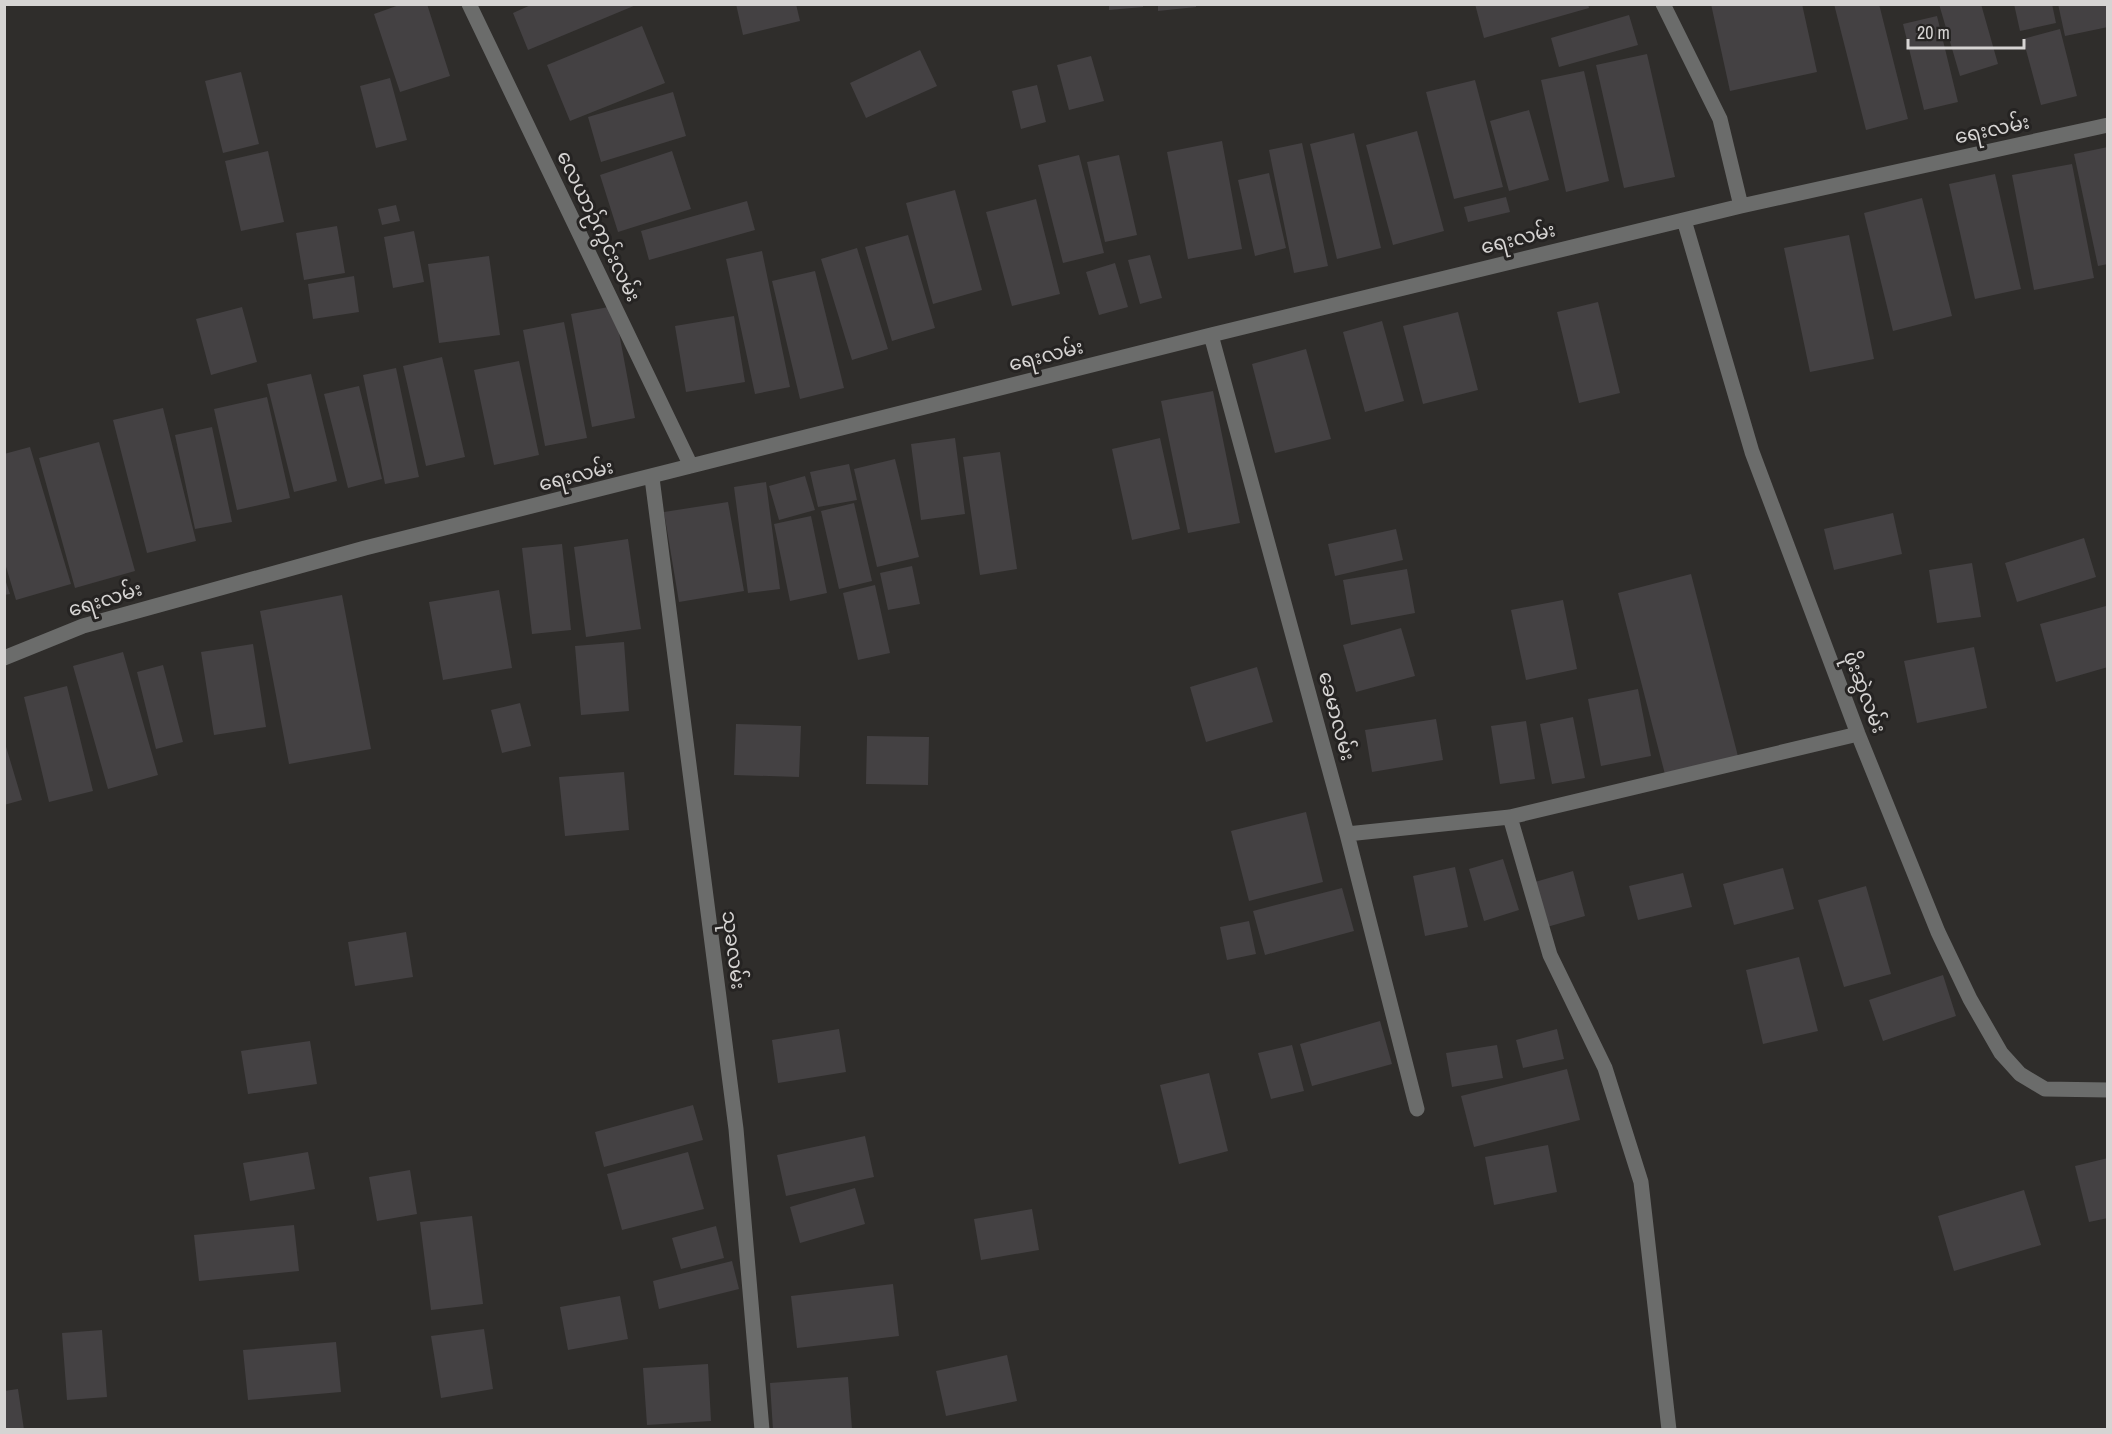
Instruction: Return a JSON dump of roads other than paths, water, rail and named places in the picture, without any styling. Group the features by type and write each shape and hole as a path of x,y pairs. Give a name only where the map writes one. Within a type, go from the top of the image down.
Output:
{"street":[{"name":"လေယာဉ်ကွင်းလမ်း","path":"468,4 691,466"},
{"path":"1663,4 1720,119 1740,206"},
{"name":"ရေးလမ်း","path":"4,658 94,623 365,548 652,478 691,466 1211,335 1740,206 2108,124"},
{"name":"ဖိုးဆွဲလမ်း","path":"1684,220 1752,452 1858,734 1938,932 1970,999 2001,1053 2020,1074 2045,1089 2108,1090"},
{"name":"ခေမာလမ်း","path":"1211,335 1347,834 1418,1110"},
{"name":"သုခလမ်း","path":"652,478 736,1129 762,1430"},
{"path":"1347,834 1510,817 1858,734"},
{"path":"1510,817 1550,955 1605,1068 1641,1182 1669,1430"}]}
